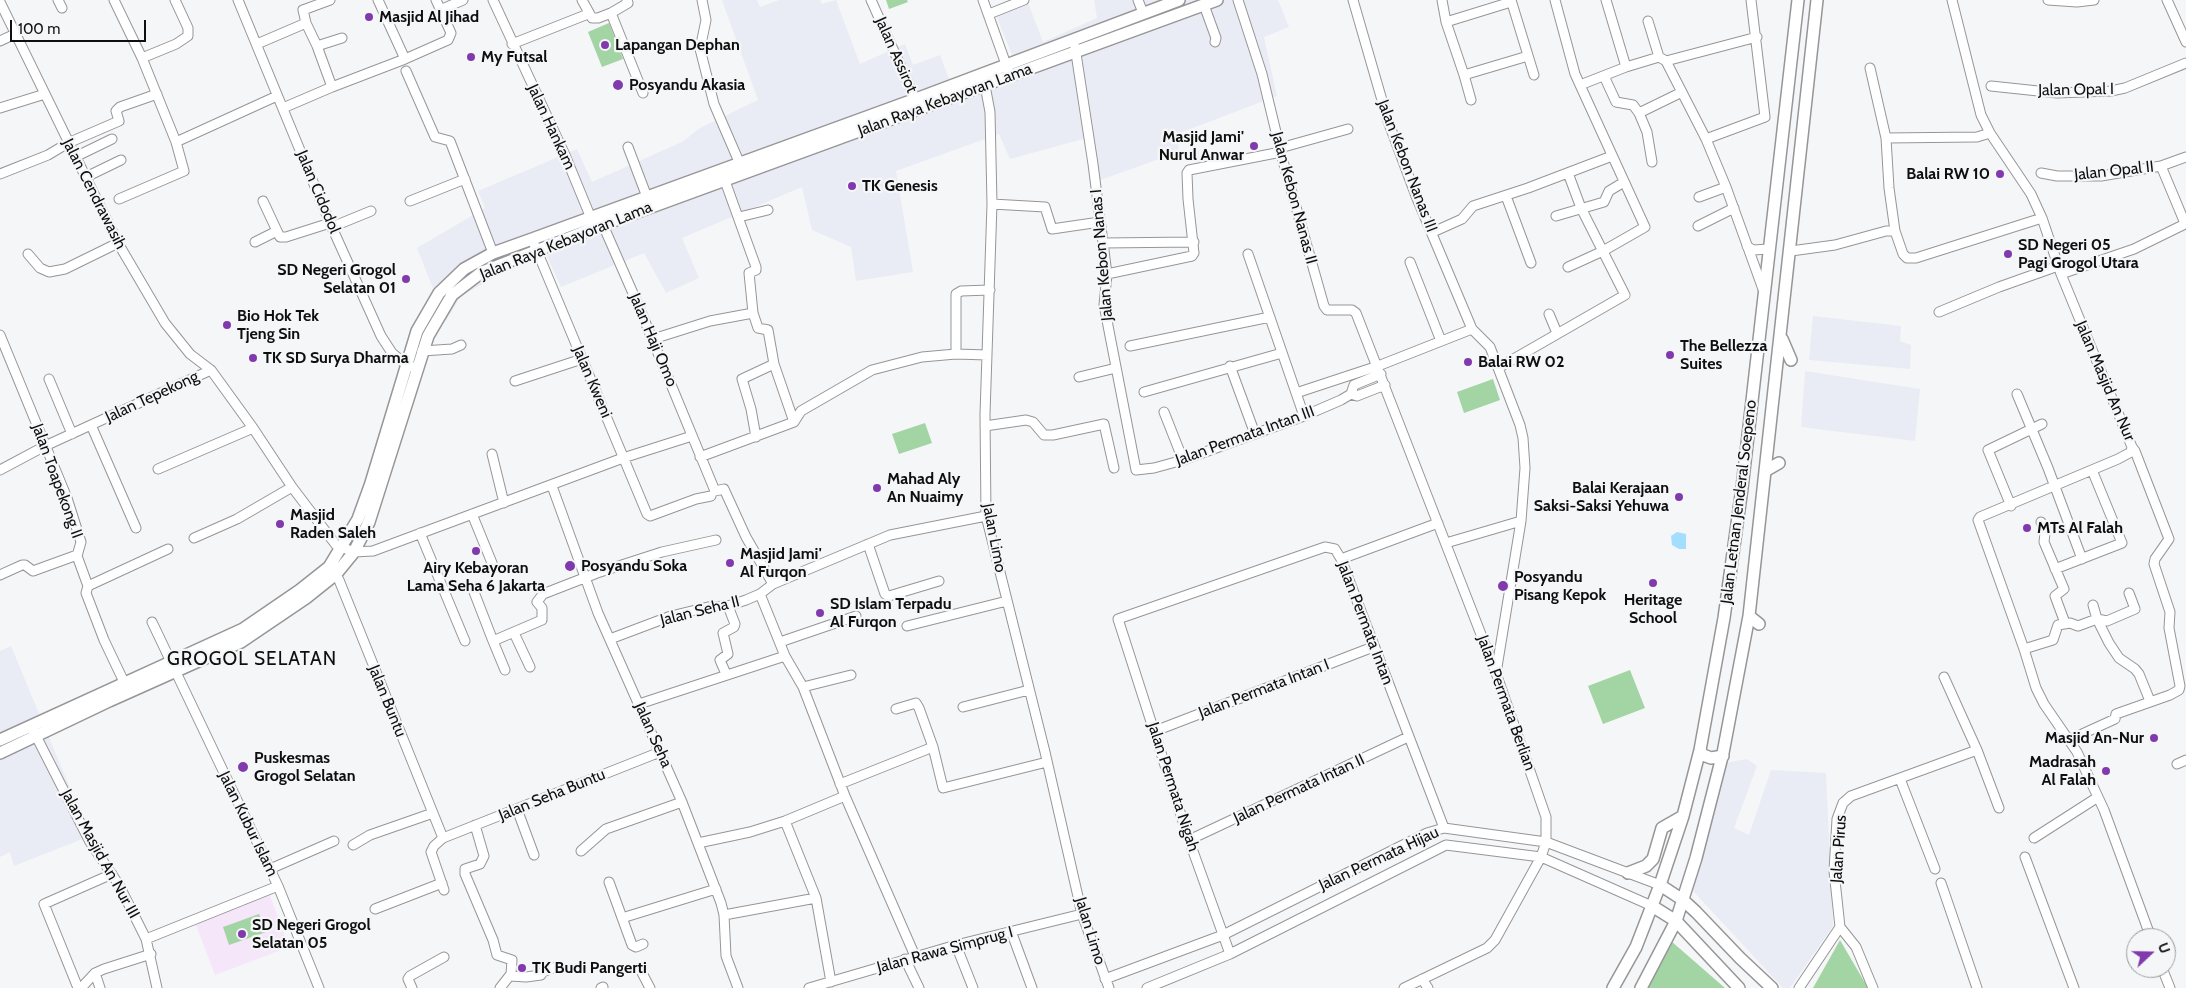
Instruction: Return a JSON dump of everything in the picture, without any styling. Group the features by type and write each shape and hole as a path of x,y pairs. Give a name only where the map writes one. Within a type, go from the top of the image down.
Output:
{"main road":[{"name":"Jalan Raya Kebayoran Lama","path":"918,105 982,74 1179,0"},
{"name":"Jalan Raya Kebayoran Lama","path":"0,753 34,731 107,696 212,650 332,570 354,552 369,522 384,480 412,367 418,331 439,293 464,269 494,254 534,244 725,181 761,162 918,105 986,86 1217,0"},
{"name":"Jalan Letnan Jenderal Soepeno","path":"1613,988 1636,947 1660,885 1684,816 1700,750 1735,540 1798,0"},
{"name":"Jalan Letnan Jenderal Soepeno","path":"1640,988 1676,921 1696,858 1723,756 1749,616 1791,251 1817,0"},
{"path":"1791,64 1796,61 1803,61 1810,68"},
{"name":"Jalan Raya Kebayoran Lama","path":"596,223 647,197 740,164 761,162"},
{"name":"Jalan Raya Kebayoran Lama","path":"332,570 358,519 412,367 422,352 432,327 452,295 482,272 534,244"},
{"path":"1781,338 1791,360"},
{"path":"1765,471 1779,463"},
{"path":"1749,616 1759,624"},
{"name":"Jalan Raya Kebayoran Lama","path":"107,696 124,682 173,667"},
{"name":"Jalan Raya Kebayoran Lama","path":"0,740 34,731"},
{"path":"1700,750 1705,756 1711,758 1723,756"},
{"path":"1628,873 1646,866 1653,859 1662,828 1684,816"},
{"name":"Jalan Permata Hijau","path":"1660,885 1683,900 1772,988"},
{"name":"Jalan Permata Hijau","path":"1652,906 1676,921 1740,988"}],"street":[{"path":"114,0 157,94 176,142 184,171 119,199"},
{"path":"142,58 176,44 188,36 188,28 175,0"},
{"name":"Jalan Cidodol","path":"238,0 331,225 381,336 392,353 412,367"},
{"path":"330,0 303,10 306,23 318,46 332,87"},
{"path":"378,0 405,59"},
{"path":"283,108 405,59 450,38 451,33 436,0"},
{"path":"440,10 463,0"},
{"name":"Jalan Hankam","path":"493,0 596,223"},
{"path":"582,0 588,14 592,18 598,18 611,13 628,3 627,0"},
{"path":"702,0 706,20 700,49 714,104 740,164"},
{"name":"Jalan Assirot","path":"871,0 918,105"},
{"path":"983,0 1010,77"},
{"path":"988,14 1024,0"},
{"path":"1138,0 1143,13"},
{"name":"Jalan Kebon Nanas II","path":"1238,0 1262,74 1325,308 1329,311 1355,311 1380,370"},
{"name":"Jalan Kebon Nanas III","path":"1352,0 1388,121 1416,196 1433,232 1472,329"},
{"path":"1442,0 1446,22 1471,100"},
{"path":"1555,0 1580,85 1645,227 1568,268"},
{"path":"1606,0 1626,67"},
{"path":"1706,139 1764,117 1758,66 1757,37 1751,0"},
{"name":"Jalan Masjid An Nur","path":"1952,0 1981,115 1990,133 2030,194 2042,218 2059,270 2132,448 2131,452 2056,487 1980,517 1978,522 2041,698 2077,752 2098,797 2147,928"},
{"path":"2048,0 2077,2 2094,0"},
{"path":"2167,0 2186,42"},
{"path":"1446,22 1511,1 1534,75"},
{"name":"Jalan Cendrawasih","path":"0,2 118,243 165,323 190,354 211,370"},
{"path":"1204,5 1216,38 1215,42"},
{"path":"611,13 643,93"},
{"path":"512,44 588,14"},
{"path":"1648,21 1662,59 1682,92 1706,139 1726,187 1765,293"},
{"path":"257,44 306,23"},
{"path":"0,41 15,34"},
{"path":"1580,85 1626,67 1757,37"},
{"path":"318,46 342,38"},
{"name":"Jalan Kebon Nanas I","path":"1072,40 1076,52 1076,65 1093,164 1107,274 1104,305 1136,470"},
{"path":"1464,75 1528,56"},
{"name":"Jalan Opal I","path":"1991,86 2057,93 2111,91 2125,88 2186,63"},
{"path":"1870,68 1886,138 1889,188 1895,231 1903,254 1911,259 2042,218"},
{"path":"406,71 435,137 450,141 494,254"},
{"name":"Jalan Limo","path":"982,74 990,112 992,204 984,426 986,516 1047,762 1082,914 1109,988"},
{"path":"1604,76 1616,102 1633,105 1640,113 1648,132 1652,162"},
{"path":"1640,113 1682,92"},
{"path":"0,108 45,94"},
{"path":"0,174 48,155 68,143 119,121 116,111 120,107 157,94"},
{"path":"176,142 277,96"},
{"path":"1107,274 1192,256 1194,242 1188,198 1188,171 1281,150 1348,129"},
{"path":"1886,138 1977,137 1990,133"},
{"path":"75,157 112,139"},
{"path":"628,147 647,197"},
{"path":"1433,232 1462,219 1473,206 1506,196 1612,156"},
{"name":"Jalan Opal II","path":"2042,173 2086,177 2161,166 2186,157"},
{"path":"86,177 121,160"},
{"path":"1939,312 1999,287 2157,239 2181,227 2184,221 2161,166"},
{"path":"1498,368 1625,295 1581,208 1568,173"},
{"path":"410,201 465,179"},
{"path":"725,181 757,268 749,273 753,313 758,328 768,330 774,364 794,422"},
{"path":"1556,216 1604,202 1609,191 1624,182"},
{"path":"1699,198 1726,187"},
{"path":"1506,196 1531,263"},
{"path":"264,201 280,237 331,225 370,211"},
{"path":"992,204 1045,207 1052,229 1093,223"},
{"path":"1698,226 1734,208"},
{"path":"739,217 768,210"},
{"name":"Jalan Haji Omo","path":"596,223 653,340 715,491 724,488 746,537 773,584"},
{"path":"256,242 277,231"},
{"path":"1791,251 1835,244 1886,231 1895,231"},
{"path":"1103,243 1194,242"},
{"path":"28,254 40,268 49,272 65,269 118,243"},
{"name":"Jalan Kweni","path":"534,244 648,516 696,499 711,496"},
{"path":"1747,246 1753,250 1769,249"},
{"path":"1248,254 1304,416"},
{"path":"1410,262 1441,342"},
{"path":"956,354 956,294 962,291 990,290"},
{"path":"653,340 710,321 753,313"},
{"path":"1549,314 1557,333"},
{"path":"1130,346 1270,317"},
{"path":"1296,393 1380,370 1472,329 1490,347 1520,425 1525,468 1522,521 1496,673"},
{"name":"Jalan Toapekong II","path":"0,335 3,351 67,498 82,542 77,555 88,586 86,593 92,612 124,682"},
{"path":"422,352 452,349 461,345"},
{"path":"1144,392 1230,366 1282,353"},
{"path":"700,457 794,422 801,411 872,370 922,357 956,354 987,355"},
{"path":"515,381 582,359"},
{"path":"756,437 751,409 742,379 774,364"},
{"path":"1230,366 1255,434"},
{"path":"1079,378 1116,368"},
{"name":"Jalan Tepekong","path":"0,470 45,446 211,370 253,428 292,487 332,541 342,548"},
{"name":"Jalan Permata Berlian","path":"1380,370 1403,435 1496,673 1543,806 1547,829 1546,842 1541,857 1491,945 1404,988"},
{"name":"Jalan Permata Intan III","path":"1351,394 1354,385 1380,370"},
{"path":"50,379 72,434"},
{"name":"Jalan Permata Intan III","path":"1136,470 1154,468 1183,460 1304,416 1351,394 1357,396 1385,385"},
{"path":"2017,394 2056,487 2082,558"},
{"path":"1164,412 1183,460"},
{"path":"984,426 1026,420 1033,422 1044,435 1053,435 1104,424 1114,468"},
{"path":"2011,506 1988,450 2042,424"},
{"path":"91,425 136,528"},
{"path":"158,469 253,428"},
{"path":"342,548 354,552 374,551 623,458 692,436"},
{"path":"2069,740 2115,720 2116,714 2179,690 2180,686 2169,628 2170,612 2154,564 2155,559 2169,540 2136,451 2132,448"},
{"path":"492,454 504,503"},
{"path":"2055,569 2082,558 2123,546 2092,470"},
{"name":"Jalan Seha","path":"552,486 570,532 584,578 682,802 716,889 724,915 726,956 738,988"},
{"path":"194,538 233,521 292,487"},
{"path":"472,514 492,563"},
{"name":"Jalan Seha II","path":"610,639 671,616 708,607 728,606 760,594 773,584 890,535 986,516"},
{"path":"1446,543 1522,521"},
{"path":"2041,522 2045,533 2044,542 2064,590 2055,596 2066,624"},
{"path":"1341,559 1438,523"},
{"path":"420,534 465,641"},
{"path":"493,641 542,620 542,608 537,602 539,597 584,578 662,552 716,540"},
{"path":"868,544 885,594 889,596 939,582"},
{"name":"Jalan Permata Intan","path":"1118,618 1325,547 1335,549 1341,559 1373,647 1444,828"},
{"path":"88,586 168,549"},
{"path":"0,575 22,565 26,565 33,570 77,555"},
{"name":"Jalan Buntu","path":"332,570 443,838"},
{"path":"474,592 505,670"},
{"path":"2024,649 2053,640 2057,626 2066,624 2078,626 2097,619 2107,621 2135,609 2129,593"},
{"path":"760,594 786,656 803,687 910,958 919,988"},
{"path":"907,626 1007,601"},
{"path":"2093,605 2097,619 2119,658 2139,674 2150,701"},
{"path":"726,674 720,658 728,654 723,634 736,624 728,606"},
{"path":"780,642 856,616"},
{"name":"Jalan Permata Nigah","path":"1118,618 1189,840 1230,954"},
{"name":"Jalan Kubur Islam","path":"152,622 278,886 319,988"},
{"path":"514,633 530,667"},
{"name":"Jalan Permata Intan I","path":"1155,731 1373,647"},
{"path":"639,704 726,674 786,656"},
{"path":"803,687 851,675"},
{"path":"1944,677 1999,808"},
{"path":"963,707 1029,690"},
{"path":"896,709 916,702 933,747 944,788 1047,762"},
{"name":"Jalan Masjid An Nur III","path":"34,731 90,842 112,874 146,939 151,954 157,988"},
{"name":"Jalan Permata Intan II","path":"1189,840 1408,737"},
{"path":"840,784 933,747"},
{"path":"1936,869 1900,779 1976,750"},
{"name":"Jalan Seha Buntu","path":"443,838 660,752"},
{"name":"Jalan Pirus","path":"1840,928 1834,871 1840,811 1843,803 1850,796 1900,779"},
{"path":"698,843 750,832 785,821 845,796"},
{"path":"2034,838 2098,797"},
{"path":"581,851 606,829 682,802"},
{"path":"517,809 534,855"},
{"path":"353,844 370,835 432,813"},
{"path":"785,821 816,898 831,982"},
{"path":"475,825 484,856 480,864 465,868 465,874 493,940 497,955 510,958 512,962 510,976 500,988"},
{"name":"Jalan Permata Hijau","path":"1105,978 1223,936 1427,833 1444,828 1546,842 1660,885"},
{"path":"375,909 443,887 431,852 434,846 443,838"},
{"path":"270,869 334,842"},
{"name":"Jalan Permata Hijau","path":"1147,988 1230,954 1438,846 1452,845 1541,857 1652,906"},
{"path":"2025,857 2074,988"},
{"path":"112,874 44,904 79,988 95,973 151,954"},
{"path":"609,882 632,945 636,947 643,944"},
{"path":"1941,883 1977,988"},
{"path":"146,939 278,886"},
{"path":"622,918 716,889"},
{"path":"724,915 816,898"},
{"name":"Jalan Rawa Simprug I","path":"809,988 956,945 1082,914"},
{"path":"1799,988 1840,928 1856,947 1873,988"},
{"path":"1011,931 1032,988"},
{"path":"956,945 973,988"},
{"path":"412,988 408,979 410,976 444,957"},
{"path":"510,976 541,975 543,972 558,966"},
{"path":"640,969 650,988"},
{"path":"95,973 100,988"},
{"path":"843,979 846,988"},
{"path":"1422,979 1428,988"}],"shaded area":[{"path":"722,0 757,0 760,7 779,0 820,0 822,4 836,0 860,64 905,44 913,65 940,55 951,84 1013,57 995,13 1027,0 1043,42 1097,18 1094,0 1278,0 1289,27 1264,37 1277,96 1177,134 1179,152 1100,180 1083,139 1010,159 999,134 896,171 913,272 856,281 851,247 812,230 802,187 682,238 699,278 666,293 644,253 561,287 546,254 513,267 461,296 446,321 417,248 485,208 478,191 577,149 592,182 682,142 700,128 758,100"},
{"path":"1813,316 1901,326 1900,341 1911,345 1910,369 1809,360"},
{"path":"1805,371 1920,389 1915,441 1801,427"},
{"path":"11,646 90,836 14,866 10,852 0,857 0,651"},
{"path":"1747,759 1757,766 1734,828 1749,835 1771,770 1826,773 1833,926 1790,988 1783,988 1693,891 1724,763"},
{"name":"SD Negeri Grogol Selatan 05","path":"269,893 289,947 215,975 194,920"}],"green space":[{"path":"886,0 907,0 908,2 889,9"},
{"name":"Lapangan Dephan","path":"609,23 623,59 602,67 588,32"},
{"path":"1493,379 1500,400 1464,413 1457,392"},
{"path":"925,423 932,443 899,454 892,434"},
{"path":"1630,670 1645,708 1603,724 1588,686"},
{"path":"259,914 266,932 229,945 223,927"},
{"path":"1840,940 1868,988 1813,988"},
{"path":"1671,941 1725,988 1645,988"}],"water":[{"path":"1677,532 1686,534 1686,549 1679,549 1672,545 1671,536"}],"place":[{"name":"Masjid Al Jihad","path":"369,17"},
{"name":"Lapangan Dephan","path":"605,45"},
{"name":"My Futsal","path":"471,57"},
{"name":"Posyandu Akasia","path":"618,85"},
{"name":"Masjid Jami' Nurul Anwar","path":"1254,146"},
{"name":"Balai RW 10","path":"2000,174"},
{"name":"TK Genesis","path":"852,186"},
{"name":"SD Negeri 05 Pagi Grogol Utara","path":"2008,254"},
{"name":"SD Negeri Grogol Selatan 01","path":"406,279"},
{"name":"Bio Hok Tek Tjeng Sin","path":"227,325"},
{"name":"The Bellezza Suites","path":"1670,355"},
{"name":"TK SD Surya Dharma","path":"253,358"},
{"name":"Balai RW 02","path":"1468,362"},
{"name":"Mahad Aly An Nuaimy","path":"877,488"},
{"name":"Balai Kerajaan Saksi-Saksi Yehuwa","path":"1679,497"},
{"name":"Masjid Raden Saleh","path":"280,524"},
{"name":"MTs Al Falah","path":"2027,528"},
{"name":"Airy Kebayoran Lama Seha 6 Jakarta","path":"476,551"},
{"name":"Masjid Jami' Al Furqon","path":"730,563"},
{"name":"Posyandu Soka","path":"570,566"},
{"name":"Heritage School","path":"1653,583"},
{"name":"Posyandu Pisang Kepok","path":"1503,586"},
{"name":"SD Islam Terpadu Al Furqon","path":"820,613"},
{"name":"Masjid An-Nur","path":"2154,738"},
{"name":"Puskesmas Grogol Selatan","path":"243,767"},
{"name":"Madrasah Al Falah","path":"2106,771"},
{"name":"SD Negeri Grogol Selatan 05","path":"242,934"},
{"name":"TK Budi Pangerti","path":"522,968"}],"district":[{"name":"GROGOL SELATAN","path":"252,659"}]}
